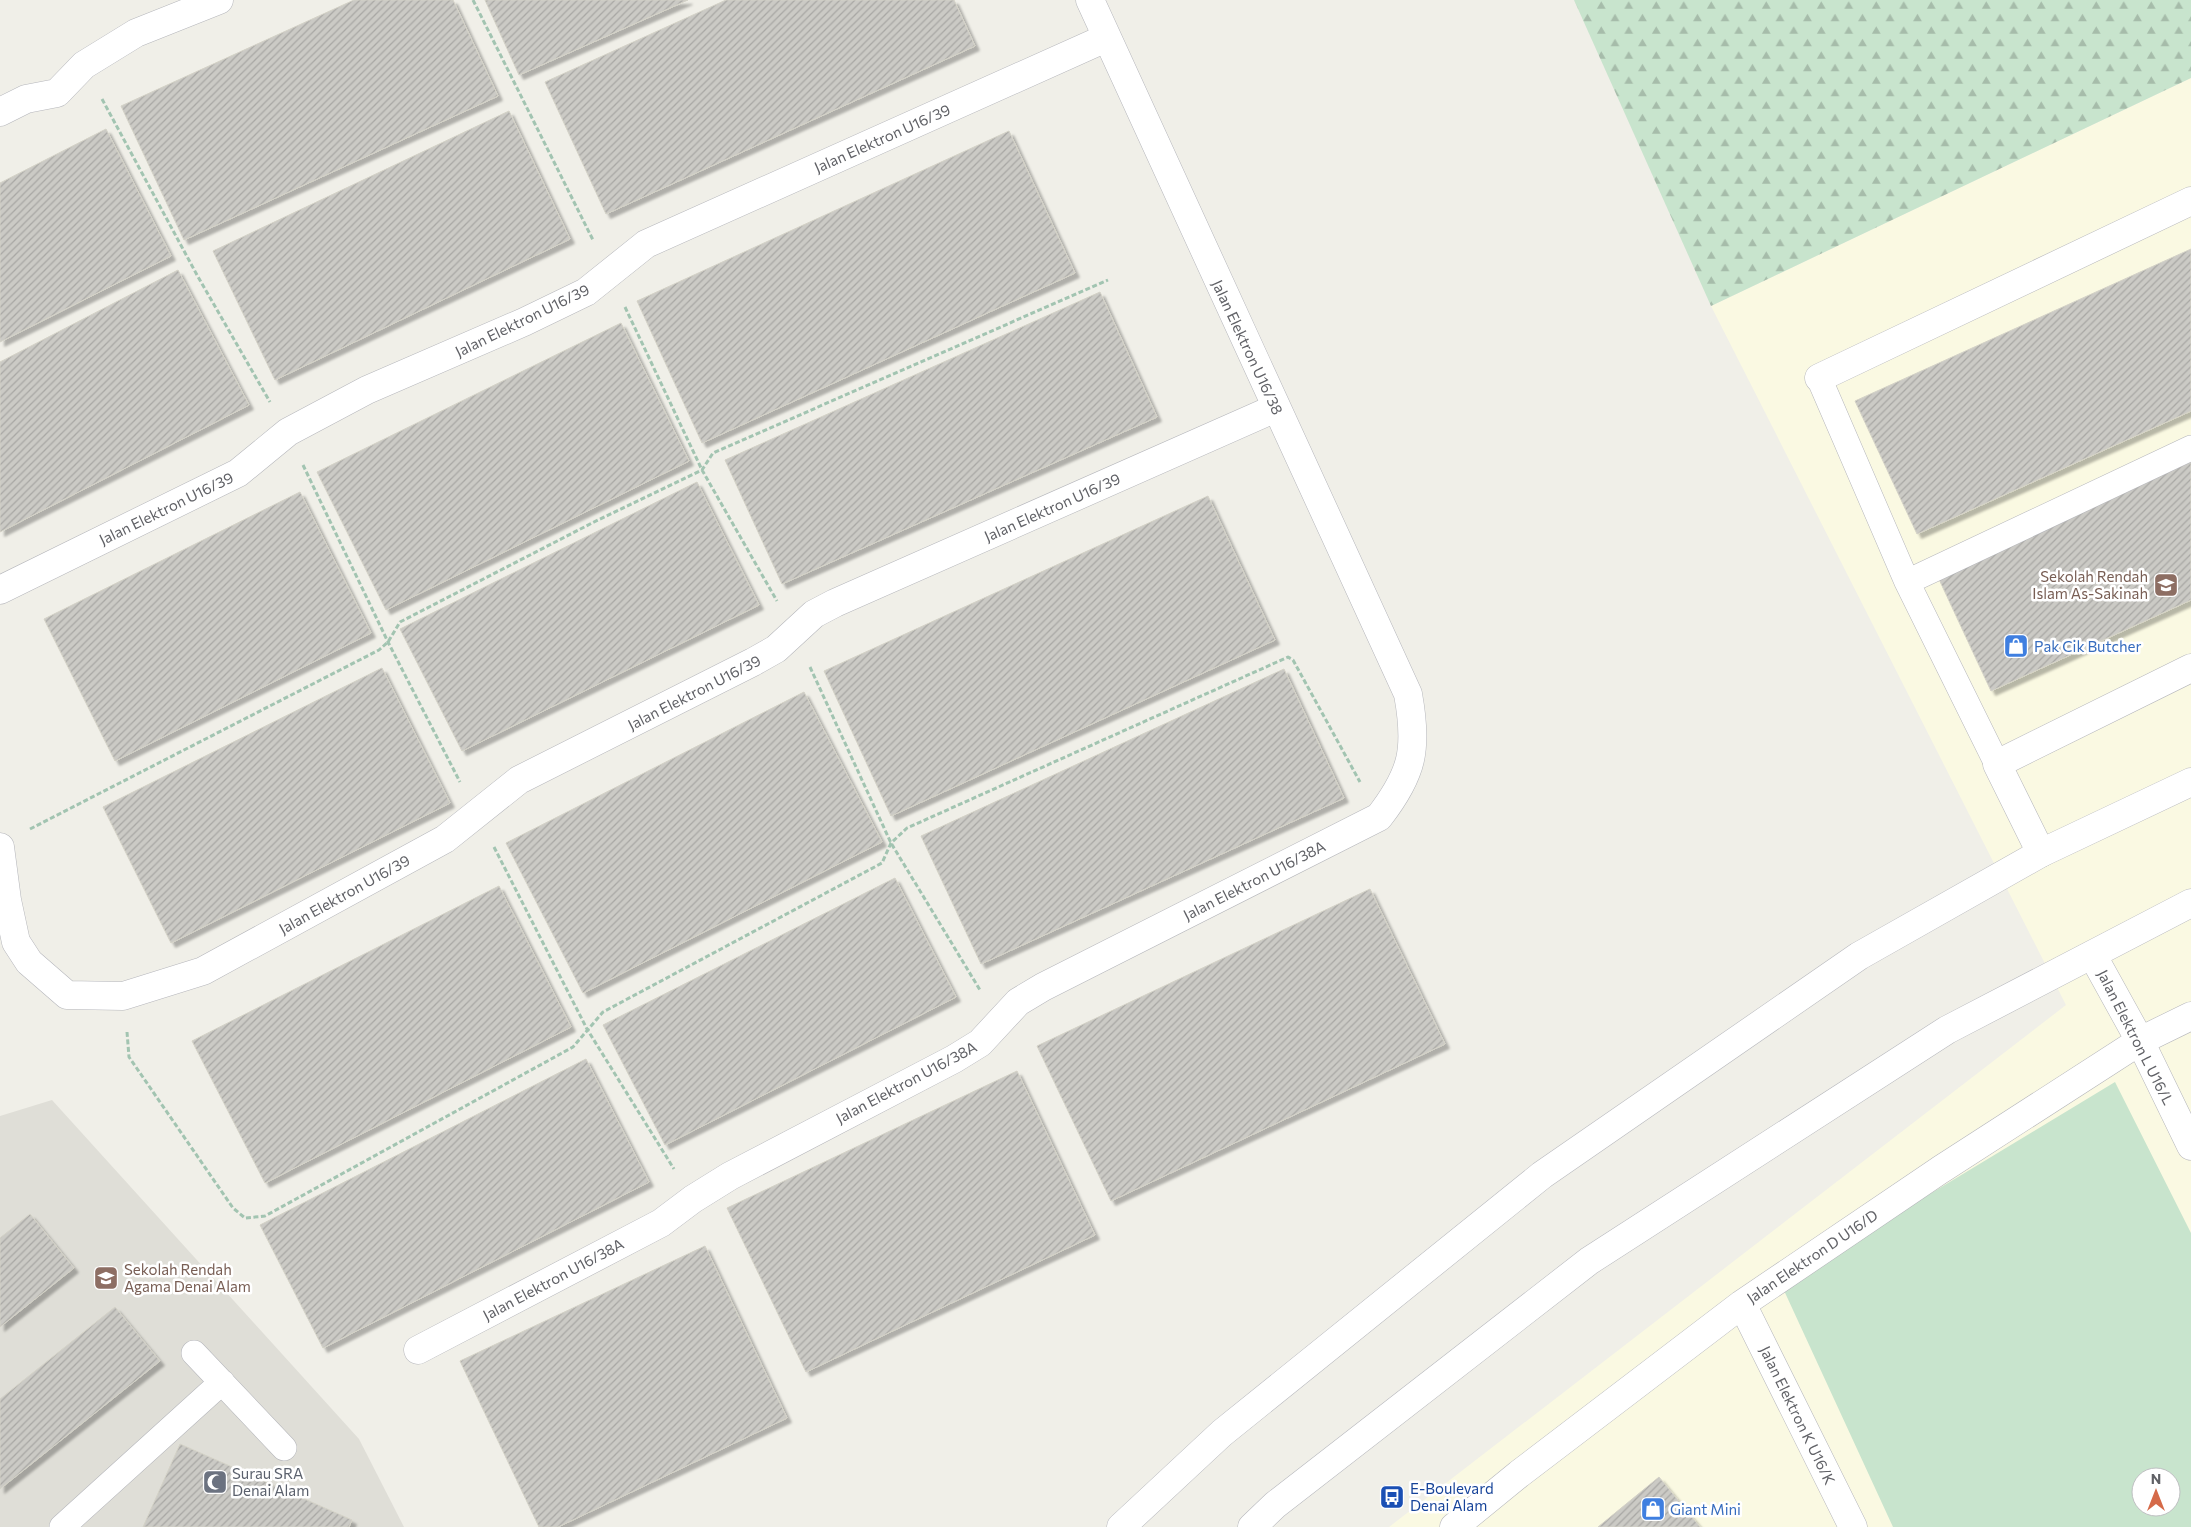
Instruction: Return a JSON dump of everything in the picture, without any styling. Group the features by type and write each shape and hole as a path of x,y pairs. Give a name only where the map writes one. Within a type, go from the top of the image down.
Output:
{"street":[{"path":"0,112 26,98 57,93 84,65 136,33 219,0"},
{"name":"Jalan Elektron U16/38","path":"1090,0 1408,694"},
{"name":"Jalan Elektron U16/39","path":"0,590 238,473 288,432 367,390 524,322 586,292 646,244 1106,38"},
{"path":"1819,378 2191,201"},
{"name":"Jalan Elektron U16/39","path":"0,847 7,900 16,942 29,962 67,995 123,996 203,970 446,839 519,780 776,649 814,614 835,603 1276,408"},
{"path":"2041,853 1997,764 2191,668"},
{"name":"Jalan Elektron U16/38A","path":"418,1350 661,1223 692,1199 730,1176 980,1044 1018,1002 1043,986 1379,817 1400,791 1409,766 1413,726 1408,694"},
{"path":"1121,1527 1222,1433 1542,1175 1859,956 2041,853 2191,782"},
{"path":"1252,1527 1275,1505 1589,1261 1947,1030 2093,956 2191,903"},
{"name":"Jalan Elektron L U16/L","path":"2093,956 2140,1041 2191,1146"},
{"name":"Jalan Elektron D U16/D","path":"1454,1527 1519,1474 1742,1304 1940,1170 2140,1041 2191,1016"},
{"name":"Jalan Elektron K U16/K","path":"1742,1304 1853,1527"}],"lane":[{"path":"1819,378 1907,582 1997,764"},
{"path":"1907,582 2191,448"},
{"path":"194,1353 284,1448"},
{"path":"62,1527 222,1382"}],"path":[{"path":"473,0 610,273 702,470 794,631 891,844 1000,1023"},
{"path":"84,65 197,275 288,432 388,642 587,1029 692,1199"},
{"path":"26,830 379,650 388,642 400,622 594,522 702,470 714,453 1108,280"},
{"path":"123,996 129,1057 233,1208 245,1218 265,1216 564,1052 572,1047 603,1012 882,863 891,844 908,828 1288,657 1293,660 1379,817"}],"shaded area":[{"path":"2191,78 2191,1527 1389,1527 2066,1005 1711,306"},
{"name":"Sekolah Rendah Agama Denai Alam","path":"52,1100 359,1439 404,1527 0,1527 0,1116"}],"green space":[{"path":"1574,0 2191,0 2191,78 1711,306"},
{"path":"2115,1082 2191,1233 2191,1527 1893,1527 1781,1284"}],"building":[{"path":"354,0 453,0 498,96 184,240 121,106"},
{"path":"485,0 688,0 519,75"},
{"path":"726,0 954,0 975,46 606,214 545,82"},
{"path":"509,111 570,239 275,380 213,251"},
{"path":"106,129 171,256 0,342 0,183"},
{"path":"1009,131 1075,273 702,443 637,301"},
{"path":"2191,249 2191,411 1917,534 1855,401"},
{"path":"178,270 249,405 0,532 0,362"},
{"path":"1100,292 1157,417 782,584 725,460"},
{"path":"621,323 689,461 386,610 317,472"},
{"path":"2191,460 2191,600 1991,691 1937,575"},
{"path":"697,482 759,605 462,751 400,629"},
{"path":"300,492 371,633 115,761 44,619"},
{"path":"1208,496 1275,640 891,816 824,671"},
{"path":"382,668 450,803 171,943 103,807"},
{"path":"1284,669 1344,798 981,964 921,836"},
{"path":"804,692 882,842 583,993 506,843"},
{"path":"895,878 956,997 665,1145 603,1025"},
{"path":"499,886 571,1027 265,1183 192,1041"},
{"path":"1370,889 1445,1044 1111,1201 1037,1046"},
{"path":"586,1059 649,1182 323,1348 260,1225"},
{"path":"1017,1071 1095,1235 806,1372 727,1208"},
{"path":"30,1214 74,1268 0,1327 0,1238"},
{"path":"705,1246 787,1418 558,1527 539,1527 460,1361"},
{"path":"115,1307 160,1361 0,1489 0,1399"},
{"name":"Surau SRA Denai Alam","path":"180,1444 352,1520 349,1527 143,1527"},
{"path":"1659,1477 1700,1527 1598,1527"}],"place":[{"name":"Sekolah Rendah Islam As-Sakinah","path":"2166,585"},
{"name":"Pak Cik Butcher","path":"2016,646"},
{"name":"Sekolah Rendah Agama Denai Alam","path":"106,1278"},
{"name":"Surau SRA Denai Alam","path":"215,1482"},
{"name":"E-Boulevard Denai Alam","path":"1392,1497"},
{"name":"Giant Mini","path":"1653,1509"}]}
